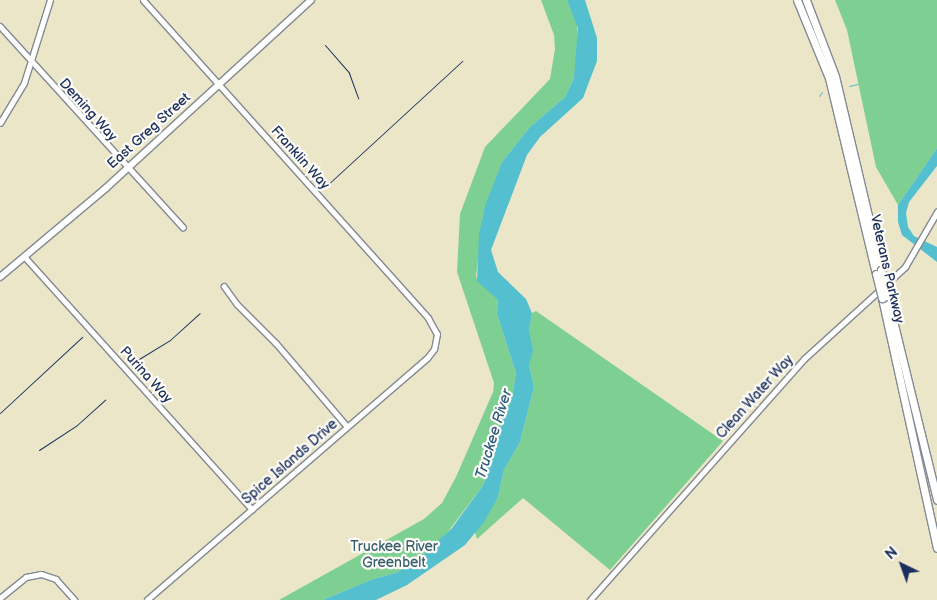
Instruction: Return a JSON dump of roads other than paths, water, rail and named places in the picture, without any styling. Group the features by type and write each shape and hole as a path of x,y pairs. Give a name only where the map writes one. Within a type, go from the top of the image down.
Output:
{"main road":[{"name":"East Greg Street","path":"0,277 127,168 312,0"},
{"name":"Veterans Parkway","path":"797,0 829,78 937,500"},
{"name":"Veterans Parkway","path":"806,0 835,76 878,272"},
{"name":"Veterans Parkway","path":"884,297 937,548"}],"street":[{"path":"0,123 20,94 50,0"},
{"name":"Franklin Way","path":"143,0 428,318 436,334"},
{"name":"Deming Way","path":"0,26 127,168 183,227"},
{"name":"Clean Water Way","path":"590,600 804,359 900,272 917,249 937,212"},
{"name":"Purina Way","path":"23,256 252,509"},
{"path":"224,286 237,304 276,343 347,426"},
{"name":"Spice Islands Drive","path":"147,600 431,354 436,334"},
{"path":"0,598 26,577 41,574 56,579 75,600"}],"water":[{"path":"567,0 585,0 597,38 597,61 583,98 540,137 527,155 491,250 498,272 526,299 532,313 529,331 533,350 529,365 534,387 520,442 504,470 498,497 484,522 465,545 407,585 376,600 323,600 373,579 396,573 421,557 452,528 484,484 492,447 512,398 516,373 497,314 498,300 477,281 479,235 485,206 502,162 529,128 565,97 574,78 578,28"},
{"path":"937,148 937,166 909,202 906,213 908,227 914,236 937,247 937,262 902,235 898,222 898,205"}],"waterway":[{"path":"849,86 858,84"},
{"path":"819,96 822,92"}],"railway":[{"path":"325,45 349,73 358,98"},
{"path":"324,188 462,61"},
{"path":"134,362 170,340 200,313"},
{"path":"0,413 82,337"},
{"path":"39,450 77,425 105,400"}],"water label":[{"name":"Truckee River","path":"494,434"}],"park label":[{"name":"Truckee River Greenbelt","path":"394,556"}]}
